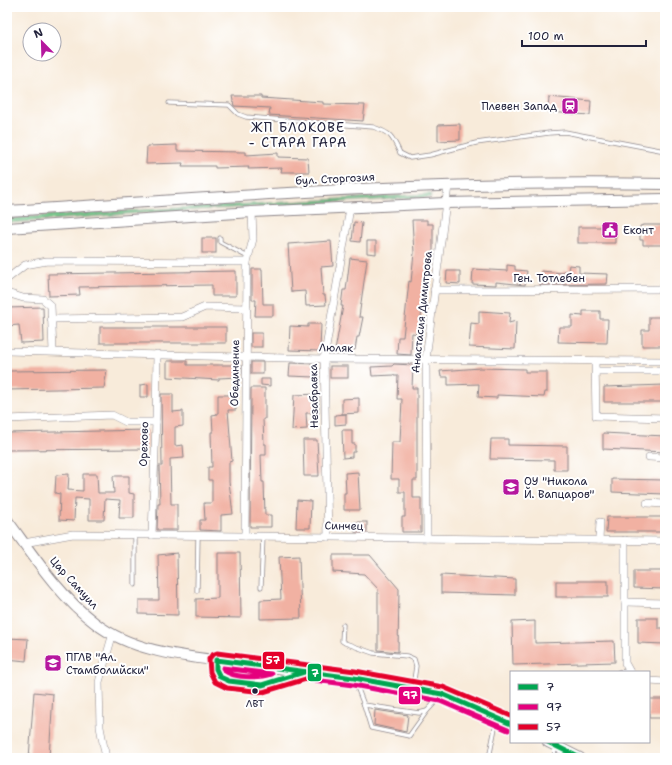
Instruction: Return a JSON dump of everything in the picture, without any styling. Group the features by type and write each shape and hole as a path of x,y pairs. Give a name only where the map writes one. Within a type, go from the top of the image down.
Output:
{"main road":[{"name":"бул. Сторгозия","path":"7,211 448,186 618,183 665,184"},
{"path":"7,228 252,212 445,203 665,199"},
{"name":"Цар Самуил","path":"7,520 24,543 78,608 96,624 134,643 158,650 216,660 354,678 442,694 510,723"},
{"path":"552,744 580,758"}],"street":[{"name":"Анастасия Димитрова","path":"427,538 426,359 448,186"},
{"name":"Незабравка","path":"328,537 324,359 350,208"},
{"name":"Обединение","path":"245,536 247,260 253,239 252,212"},
{"path":"7,279 24,265 47,262 247,260"},
{"name":"Ген. Тотлебен","path":"434,290 665,289"},
{"path":"7,293 23,298 43,300 51,306 53,351"},
{"path":"51,319 182,317 205,306 247,308"},
{"name":"Люляк","path":"7,351 324,359 665,361"},
{"name":"Орехово","path":"152,535 157,354"},
{"path":"596,361 596,416 665,418"},
{"path":"596,371 665,371"},
{"path":"7,419 112,416 126,422 156,422"},
{"path":"649,457 665,458"},
{"path":"647,503 665,504"},
{"path":"599,540 600,522"},
{"name":"Синчец","path":"24,543 73,534 665,541"},
{"path":"625,540 625,663 629,671"},
{"path":"625,602 665,603"},
{"path":"106,758 100,726 99,682 113,633"},
{"path":"650,681 665,682"}],"lane":[{"path":"169,103 229,105 238,114 246,117 373,127 388,132 400,153 410,158 430,155 476,143 564,132 665,151"},
{"path":"220,238 220,242 247,260"},
{"path":"135,535 135,585"},
{"path":"197,591 198,536"},
{"path":"261,587 263,536"},
{"path":"343,625 342,641 345,643 373,653 407,656 414,659 416,666 413,688"},
{"path":"216,660 216,669 220,677 229,681 262,685 304,672"},
{"path":"354,678 371,728 409,736 442,694"},
{"path":"364,705 419,713 428,711"},
{"path":"489,758 498,717"},
{"path":"552,744 554,758"}],"green space":[{"path":"431,194 431,197 140,213 7,223 7,219 53,215"}],"building":[{"path":"232,96 261,96 261,98 323,102 323,104 365,105 363,121 269,115 270,108 234,106"},
{"name":"Плевен Запад","path":"549,97 591,101 590,115 548,112"},
{"path":"460,124 460,140 438,141 438,125"},
{"path":"177,145 177,151 246,152 246,155 278,153 278,157 308,158 309,172 281,172 282,168 248,169 249,167 215,168 215,166 182,166 183,163 146,164 147,146"},
{"path":"412,220 427,220 427,224 433,224 433,252 429,253 419,334 412,333 411,355 397,354 398,337 403,337 409,281 411,282 414,253"},
{"path":"354,222 362,223 360,242 352,241"},
{"path":"665,225 665,245 643,245 643,240 640,240 640,226"},
{"path":"578,227 615,227 615,243 578,243"},
{"path":"202,238 216,238 216,253 202,253"},
{"path":"331,241 333,266 321,267 323,295 325,295 326,305 306,306 305,291 291,292 288,244"},
{"path":"367,241 376,241 376,254 367,253"},
{"path":"350,258 367,260 359,317 363,317 359,337 357,337 355,350 349,349 348,353 335,351 343,306 341,306 343,290 346,290"},
{"path":"507,265 515,266 515,270 527,271 525,285 496,282 496,285 472,284 473,269 507,271"},
{"path":"569,265 579,266 579,273 608,274 607,284 540,285 541,271 563,273 563,271 568,271"},
{"path":"252,269 262,269 263,304 273,304 273,316 255,316 256,300 252,300"},
{"path":"236,271 236,296 212,296 212,285 79,287 80,295 49,296 48,274"},
{"path":"447,271 460,271 460,284 446,283"},
{"path":"43,307 44,342 21,343 19,325 7,326 7,308"},
{"path":"479,311 510,313 509,323 516,321 515,349 469,347 471,323 479,324"},
{"path":"583,311 600,311 600,319 608,319 607,343 558,342 559,327 572,327 572,315 583,316"},
{"path":"649,317 665,317 665,346 642,346 642,330 649,330"},
{"path":"308,324 321,324 320,351 289,350 290,326 308,327"},
{"path":"100,327 226,327 226,343 100,343"},
{"path":"251,333 262,333 262,347 251,347"},
{"path":"167,361 187,361 187,365 241,365 241,374 239,374 239,377 219,378 219,380 167,377"},
{"path":"251,362 263,362 263,374 251,374"},
{"path":"290,363 315,364 314,377 289,376"},
{"path":"394,364 413,365 412,388 417,388 417,480 413,480 413,498 421,498 421,532 402,532 402,517 405,517 405,492 399,492 399,479 391,479 392,442 400,442 402,399 397,399 398,376 372,376 371,367 392,366"},
{"path":"330,366 348,366 348,378 330,378"},
{"path":"480,368 525,369 525,372 547,372 547,392 545,392 544,397 497,395 497,398 478,397 479,384 448,385 448,377 441,377 440,371"},
{"path":"107,370 104,388 7,390 7,371"},
{"path":"261,379 270,379 270,386 261,385"},
{"path":"148,384 148,397 140,397 140,385"},
{"path":"665,385 665,402 604,402 604,387"},
{"path":"251,388 265,388 265,419 263,419 266,455 261,455 262,482 264,482 265,515 271,515 271,527 250,527"},
{"path":"161,394 173,394 173,412 183,411 183,426 175,427 175,446 183,445 184,458 170,459 171,504 177,504 177,530 157,530 158,504 160,504 159,466 162,466"},
{"path":"319,394 319,413 306,413 307,429 292,430 294,395"},
{"path":"218,395 236,395 236,410 228,410 232,461 229,462 229,482 233,514 221,515 221,531 200,530 200,520 205,520 204,503 212,503 212,480 208,480 208,467 212,467 212,415 218,414"},
{"path":"359,398 359,413 342,414 342,399"},
{"path":"346,414 346,424 335,425 335,415"},
{"path":"148,430 147,449 7,450 7,433"},
{"path":"342,430 352,430 352,444 355,444 355,452 352,452 352,457 343,458"},
{"path":"603,433 665,436 665,452 603,449"},
{"path":"491,439 508,439 508,445 567,446 567,470 554,470 554,460 490,459"},
{"path":"303,440 317,440 319,476 304,476"},
{"path":"358,472 360,510 344,510 344,493 346,493 345,473"},
{"path":"69,474 68,490 83,491 83,474 97,474 98,493 114,493 113,476 129,476 129,493 134,494 134,518 119,518 120,500 105,499 104,520 89,520 89,499 75,498 74,521 59,520 60,494 55,493 56,475"},
{"path":"612,479 665,480 665,494 612,492"},
{"path":"297,500 311,501 310,528 296,528"},
{"path":"607,517 665,517 665,532 606,532"},
{"path":"355,522 367,522 367,532 355,532"},
{"path":"177,553 178,615 139,614 139,600 159,600 158,555"},
{"path":"218,553 240,553 241,618 196,617 196,599 218,598"},
{"path":"333,555 370,555 399,589 398,652 378,650 378,589 364,574 333,572"},
{"path":"299,556 301,618 260,619 260,600 281,599 279,557"},
{"path":"634,571 665,571 665,589 634,588"},
{"path":"441,575 515,579 515,595 441,593"},
{"path":"556,581 608,581 608,597 556,597"},
{"path":"638,618 658,618 658,628 665,628 665,644 638,643"},
{"path":"535,621 535,643 614,641 615,662 513,665 512,622"},
{"path":"7,638 28,639 26,661 7,659"},
{"path":"34,692 53,694 49,758 29,758"},
{"path":"650,699 665,699 665,718 650,718"},
{"path":"375,710 408,715 406,732 374,725"}],"transit line":[{"name":"57","path":"306,679 263,692 227,688 215,682 210,672 209,659 212,655 217,653 355,671 443,687 510,716"},
{"name":"7","path":"304,672 262,685 229,681 220,677 216,669 216,660 354,678 442,694 510,724"},
{"name":"97","path":"223,668 272,674 246,677 226,672 223,668"},
{"name":"97","path":"306,679 353,685 440,701 508,730"},
{"name":"7","path":"550,743 580,758"}],"place":[{"name":"Плевен Запад","path":"570,106"},
{"name":"Еконт","path":"610,230"},
{"name":"ОУ \"Никола Й. Вапцаров\"","path":"511,487"},
{"name":"ПГЛВ \"Ал. Стамболийски\"","path":"53,663"},
{"name":"ЛВТ","path":"255,691"}],"district":[{"name":"ЖП БЛОКОВЕ - СТАРА ГАРА","path":"298,134"}]}
